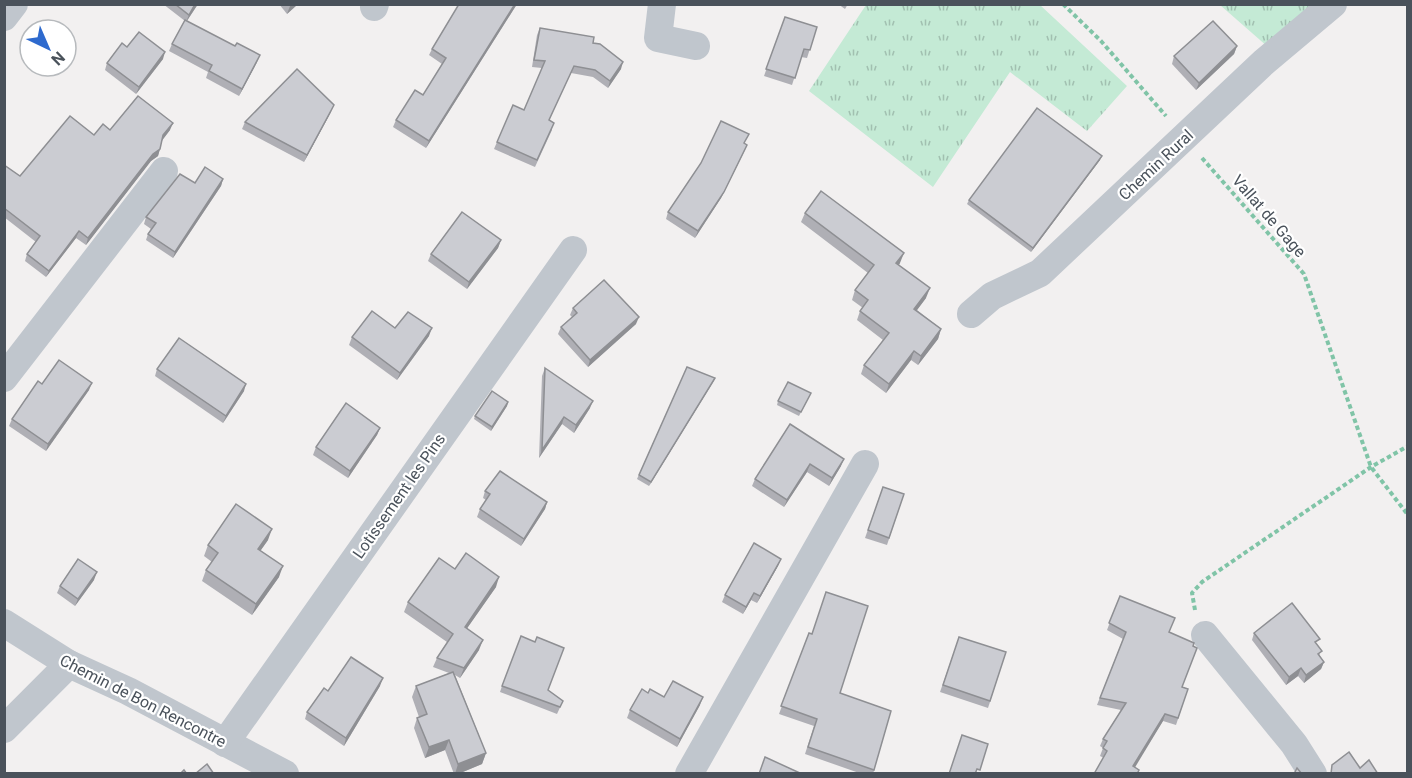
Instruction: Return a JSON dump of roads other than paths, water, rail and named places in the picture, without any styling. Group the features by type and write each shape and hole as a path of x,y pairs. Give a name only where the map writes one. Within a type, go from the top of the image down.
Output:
{"street":[{"path":"4,17 14,4"},
{"path":"662,4 657,38 696,46"},
{"name":"Chemin Rural","path":"971,314 992,296 1040,273 1264,63 1333,4"},
{"path":"4,378 164,171"},
{"name":"Lotissement les Pins","path":"225,743 573,249"},
{"path":"689,774 865,464"},
{"name":"Chemin de Bon Rencontre","path":"4,623 69,664 128,691 285,774"},
{"path":"1205,635 1294,744 1313,774"},
{"path":"4,729 69,664"}]}
